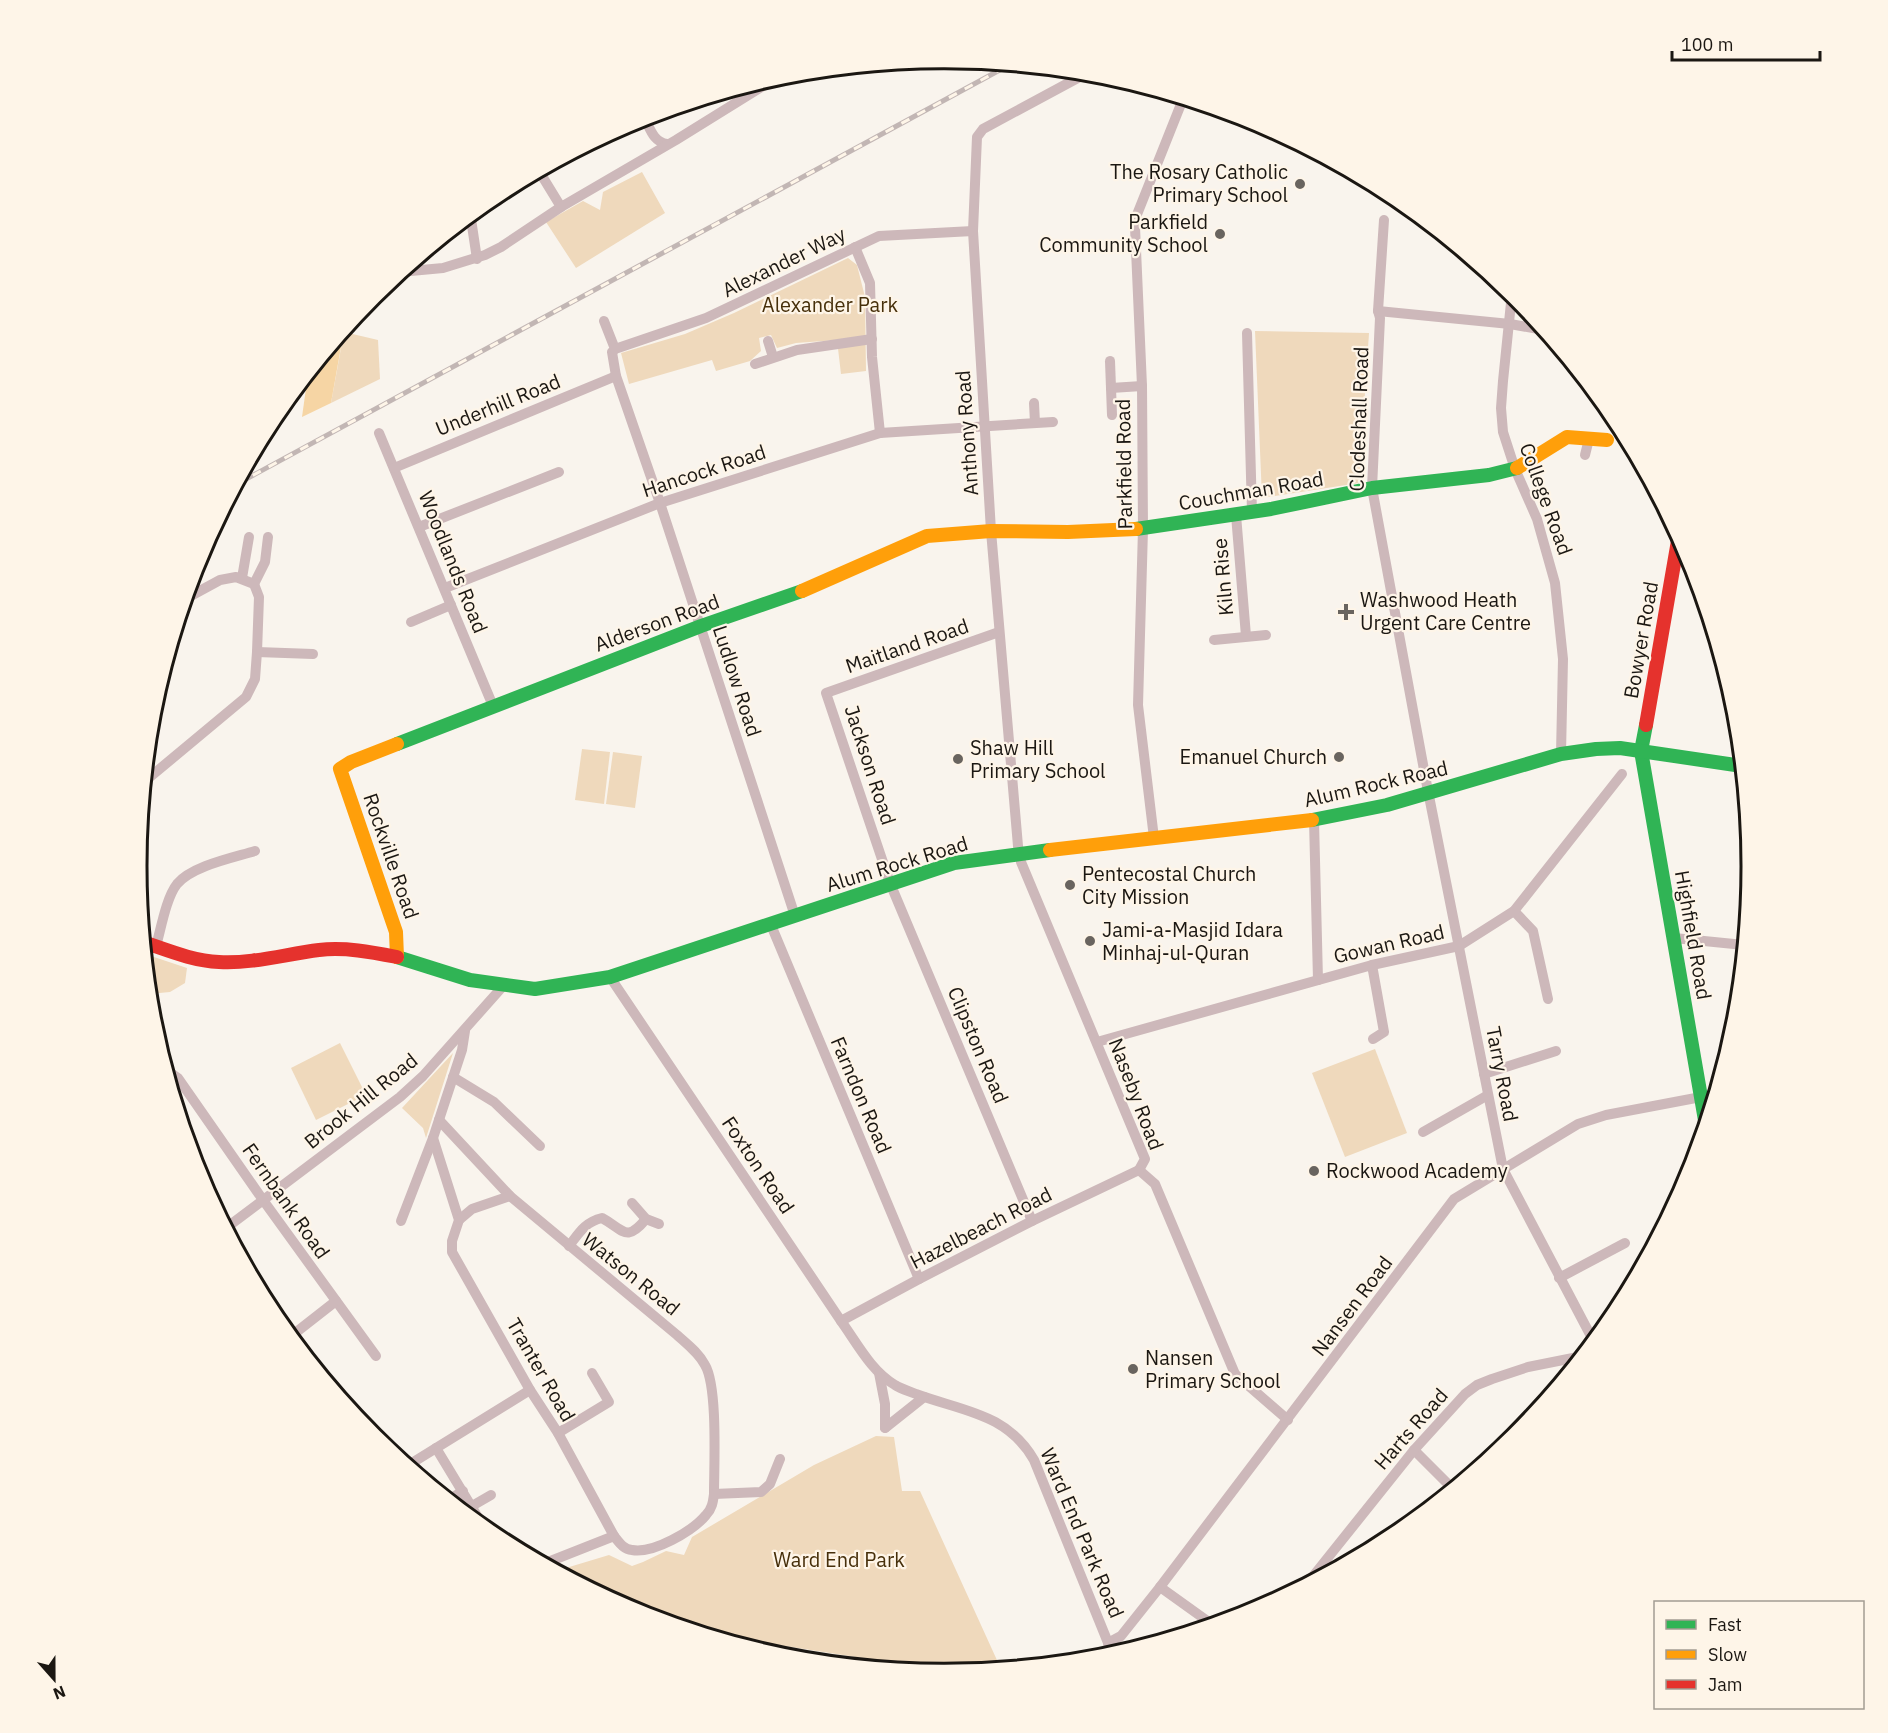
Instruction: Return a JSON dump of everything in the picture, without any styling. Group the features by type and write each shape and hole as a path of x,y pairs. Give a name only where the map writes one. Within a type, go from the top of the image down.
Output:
{"street":[{"name":"Anthony Road","path":"1019,855 999,632 984,425 973,231 977,137 983,129 1074,80"},
{"path":"414,271 443,268 477,259 501,247 561,207 752,93"},
{"name":"Parkfield Road","path":"1154,838 1138,705 1143,529 1142,386 1136,217 1181,105"},
{"path":"649,126 655,139 667,144"},
{"path":"543,177 561,207"},
{"name":"Clodeshall Road","path":"1384,220 1378,311 1380,318 1372,488 1429,793"},
{"path":"472,225 477,259"},
{"name":"Alexander Way","path":"615,349 706,318 879,236 973,231"},
{"path":"855,247 870,283 872,357 880,433"},
{"name":"College Road","path":"1511,306 1501,408 1503,432 1515,469 1538,519 1555,583 1563,659 1561,754"},
{"path":"1378,311 1531,328"},
{"name":"Ludlow Road","path":"604,321 615,349 612,352 616,376 660,503 795,916"},
{"path":"1247,333 1252,512"},
{"path":"755,364 797,350 872,339"},
{"path":"768,341 773,357"},
{"path":"1110,361 1112,415"},
{"name":"Underhill Road","path":"394,468 616,376"},
{"path":"1111,388 1142,386"},
{"path":"1034,403 1035,423"},
{"name":"Hancock Road","path":"444,588 660,503 880,433 1053,422"},
{"name":"Woodlands Road","path":"379,433 493,706"},
{"name":"Couchman Road","path":"992,531 1068,532 1143,529 1236,515 1372,488 1489,475 1515,469 1567,437 1607,440"},
{"path":"1586,455 1589,439"},
{"path":"419,527 559,472"},
{"name":"Kiln Rise","path":"1236,515 1246,636"},
{"name":"Alderson Road","path":"340,769 351,762 700,626 789,597 927,536 992,531"},
{"path":"242,578 249,537"},
{"path":"254,584 265,562 268,537"},
{"name":"Bowyer Road","path":"1641,751 1676,549"},
{"path":"152,776 246,697 255,679 259,597 254,584 236,577 220,580 195,594"},
{"path":"411,622 451,605"},
{"name":"Maitland Road","path":"826,693 999,632"},
{"name":"Kiln Rise","path":"1214,640 1266,635"},
{"path":"257,652 313,654"},
{"name":"Jackson Road","path":"826,693 890,883"},
{"name":"Alum Rock Road","path":"150,944 194,958 217,962 238,962 322,950 360,950 398,957 470,980 534,988 579,983 610,977 954,863 1314,820 1354,813 1561,754 1596,749 1620,748 1735,765"},
{"name":"Highfield Road","path":"1641,751 1703,1109"},
{"name":"Rockville Road","path":"340,769 396,932 398,957"},
{"name":"Gowan Road","path":"1097,1042 1372,965 1459,946 1514,911 1622,774"},
{"name":"Tarry Road","path":"1429,793 1503,1169 1590,1334"},
{"path":"1314,820 1318,980"},
{"path":"150,943 171,896 187,874 255,852"},
{"name":"Naseby Road","path":"1019,855 1145,1159 1139,1170 1155,1184 1235,1374 1288,1420"},
{"name":"Clipston Road","path":"890,883 1032,1221"},
{"path":"1514,911 1533,931 1548,999"},
{"name":"Farndon Road","path":"771,925 919,1279"},
{"path":"1674,938 1738,944"},
{"path":"1372,965 1384,1032 1373,1039"},
{"name":"Foxton Road","path":"610,977 879,1373"},
{"name":"Brook Hill Road","path":"232,1224 400,1097 423,1076 504,985"},
{"path":"401,1221 433,1138 462,1050 465,1030"},
{"path":"1484,1074 1556,1052"},
{"name":"Fernbank Road","path":"175,1076 376,1356"},
{"path":"453,1077 494,1102 540,1146"},
{"path":"1423,1132 1488,1095"},
{"name":"Nansen Road","path":"1108,1643 1121,1636 1160,1587 1454,1199 1578,1124 1606,1115 1701,1097"},
{"name":"Watson Road","path":"439,1120 510,1196 698,1354 706,1367 712,1398 714,1494"},
{"path":"433,1138 459,1220 472,1209 510,1196"},
{"name":"Hazelbeach Road","path":"842,1321 1032,1221 1139,1170"},
{"path":"632,1203 646,1219 659,1224"},
{"path":"569,1246 585,1224 593,1220 602,1218 622,1231 630,1233 646,1219"},
{"name":"Tranter Road","path":"459,1220 452,1241 452,1252 530,1390 558,1433 615,1536"},
{"path":"1559,1278 1625,1243"},
{"path":"297,1332 336,1301"},
{"name":"Harts Road","path":"1316,1572 1414,1450 1465,1394 1477,1385 1528,1367 1572,1358"},
{"path":"558,1433 609,1402 592,1373"},
{"path":"879,1373 885,1404 885,1428 924,1396"},
{"name":"Ward End Park Road","path":"879,1373 896,1386 982,1414 1000,1424 1028,1449 1109,1647"},
{"path":"413,1462 530,1390"},
{"path":"436,1448 474,1510"},
{"path":"1414,1450 1448,1484"},
{"path":"552,1561 615,1536 622,1546 630,1550 641,1551 675,1539 693,1528 706,1516 713,1504 714,1494 760,1492 770,1484 780,1459"},
{"path":"455,1496 463,1491"},
{"path":"472,1506 490,1495"},
{"path":"1160,1587 1206,1620"}],"green space":[{"path":"642,172 665,213 576,268 546,222 583,201 600,210 603,192"},
{"name":"Alexander Park","path":"848,258 857,265 865,297 866,371 841,374 837,340 796,343 777,348 771,335 759,338 761,351 750,361 716,371 712,360 629,384 621,353 685,334"},
{"path":"1255,331 1369,333 1359,483 1262,498"},
{"path":"351,334 378,340 380,379 331,403 342,344"},
{"path":"582,749 610,752 604,804 575,800"},
{"path":"613,752 642,756 635,808 606,804"},
{"path":"152,956 187,968 185,983 170,992 157,993"},
{"path":"340,1043 366,1095 316,1120 291,1068"},
{"path":"1375,1049 1407,1133 1345,1157 1312,1073"},
{"path":"453,1053 426,1138 423,1128 402,1108"},
{"name":"Ward End Park","path":"876,1436 894,1437 902,1491 920,1491 998,1662 944,1664 892,1662 759,1642 688,1622 591,1582 565,1568 609,1555 632,1566 666,1551 684,1555 692,1537 814,1465"}],"shaded area":[{"path":"342,344 331,403 302,417 306,388"}],"railway":[{"path":"248,478 998,71"}],"traffic: fast":[{"path":"1136,529 1271,509 1372,488 1489,475 1517,468"},
{"path":"397,744 701,626 802,591"},
{"path":"1646,725 1641,751 1703,1109"},
{"path":"1312,820 1387,805 1561,754 1596,749 1620,748 1735,765"},
{"path":"397,957 470,980 535,989 610,977 954,863 1050,850"}],"traffic: slow":[{"path":"1517,468 1567,437 1607,440"},
{"path":"802,591 927,536 991,531 1068,532 1136,529"},
{"path":"397,744 351,762 340,769 396,932 397,957"},
{"path":"1050,850 1312,820"}],"traffic: jam":[{"path":"1646,725 1676,551"},
{"path":"150,945 190,957 219,962 256,960 329,949 397,957"}],"place":[{"name":"The Rosary Catholic Primary School","path":"1300,184"},
{"name":"Parkfield Community School","path":"1220,234"},
{"name":"Washwood Heath Urgent Care Centre","path":"1346,612"},
{"name":"Emanuel Church","path":"1339,757"},
{"name":"Shaw Hill Primary School","path":"958,759"},
{"name":"Pentecostal Church City Mission","path":"1070,885"},
{"name":"Jami-a-Masjid Idara Minhaj-ul-Quran","path":"1090,941"},
{"name":"Rockwood Academy","path":"1314,1171"},
{"name":"Nansen Primary School","path":"1133,1369"}]}
